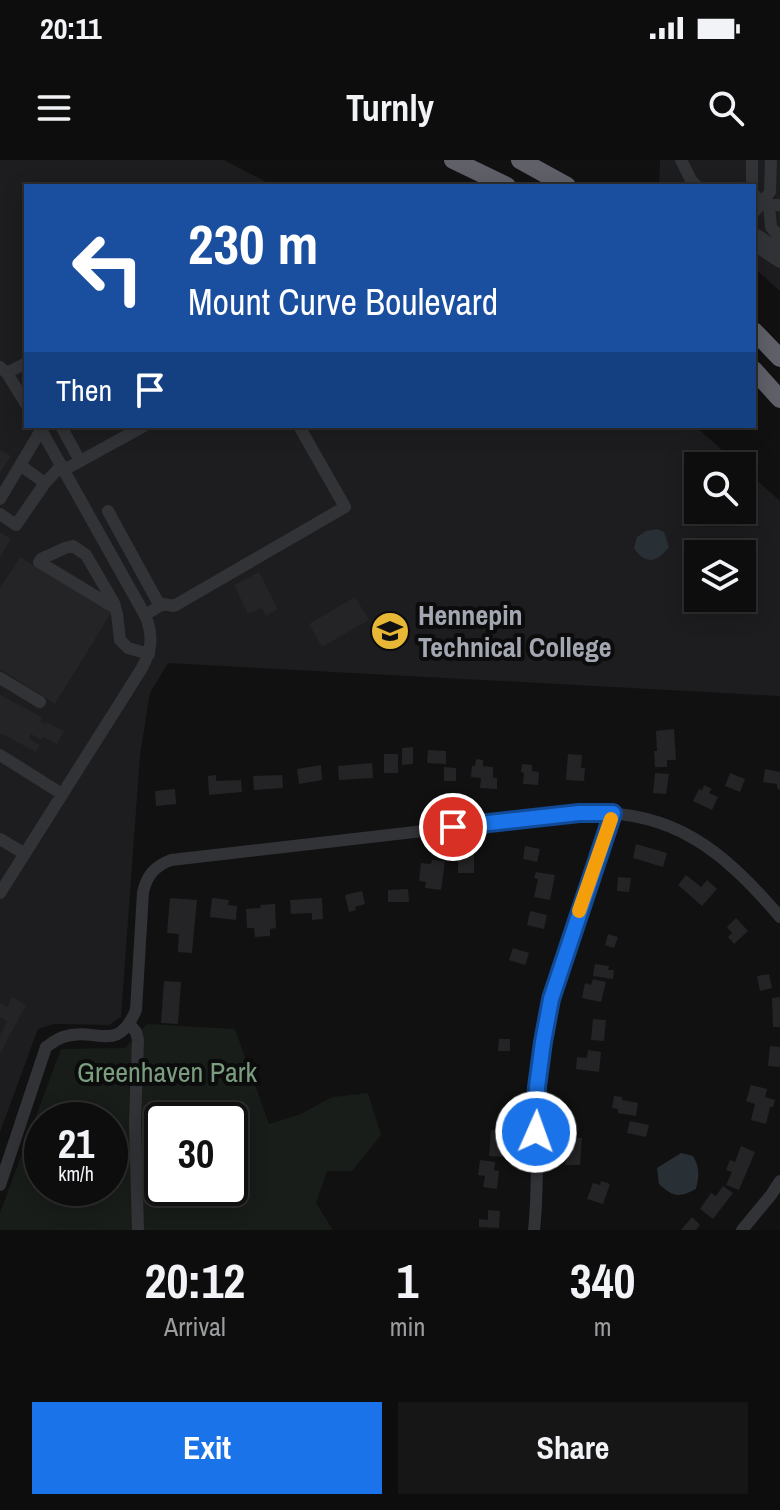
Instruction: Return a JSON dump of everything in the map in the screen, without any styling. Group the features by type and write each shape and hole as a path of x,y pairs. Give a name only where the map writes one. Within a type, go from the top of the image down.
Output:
{"highway":[{"path":"453,160 503,184"},
{"path":"520,160 563,184"},
{"path":"756,333 780,358"},
{"path":"756,372 780,399"}],"street":[{"path":"681,160 695,184"},
{"path":"752,160 752,184"},
{"path":"771,160 770,192 764,204 771,227 780,238"},
{"path":"756,235 780,250"},
{"path":"756,238 763,251 780,262"},
{"path":"24,364 4,370 24,401"},
{"path":"0,499 40,428"},
{"path":"0,893 142,668 152,639 145,615 40,428"},
{"path":"62,428 80,461"},
{"path":"0,514 16,525 45,483 63,467 140,428"},
{"path":"145,615 163,604 174,606 345,507 300,428"},
{"path":"20,465 45,483"},
{"path":"108,511 160,606"},
{"path":"115,608 39,562 73,546 86,555 115,608 120,640 128,648 149,654"},
{"path":"0,678 40,702"},
{"path":"0,755 62,794"},
{"path":"0,1185 46,1047 60,1037 76,1034 111,1036 130,1025 136,1010 143,892 152,871 171,860 579,813 613,813 648,819 696,839 736,869 780,917"},
{"path":"534,1230 537,1087 551,999 613,813"},
{"path":"2,845 25,854"},
{"path":"130,1025 138,1040 135,1122 138,1230"},
{"path":"742,1230 780,1181"}],"shaded area":[{"name":"Hennepin Technical College","path":"0,160 224,160 270,184 24,184 24,428 697,428 724,452 684,452 684,524 756,524 756,480 780,501 780,696 168,663 150,693 140,755 121,1017 109,1025 54,1024 38,1029 0,1132"},
{"path":"660,160 780,160 780,291 756,270 756,184 659,184"},
{"path":"657,529 664,532 669,547 656,559 647,560 634,548 637,537"},
{"path":"681,1153 693,1156 698,1168 698,1180 696,1189 676,1195 659,1184 657,1168"}],"green space":[{"name":"Greenhaven Park","path":"147,1024 235,1029 269,1124 301,1114 332,1097 368,1093 381,1135 352,1171 327,1171 316,1203 333,1230 0,1230 0,1213 24,1148 24,1206 128,1206 128,1102 41,1102 61,1049 125,1048"}],"building":[{"path":"0,450 11,456 0,473"},
{"path":"0,532 11,539 0,557"},
{"path":"20,557 111,613 55,704 0,669 0,588"},
{"path":"259,572 278,609 266,616 262,608 248,614 234,585"},
{"path":"355,597 369,620 322,647 309,624"},
{"path":"0,695 42,717 40,721 45,724 64,731 57,744 31,734 29,739 40,745 36,752 0,733"},
{"path":"674,729 676,760 667,760 667,767 655,767 656,731"},
{"path":"413,747 413,764 402,765 402,748"},
{"path":"428,750 446,751 446,764 427,763"},
{"path":"384,754 398,754 398,773 384,773"},
{"path":"568,754 582,755 584,781 566,780"},
{"path":"476,759 483,760 483,766 493,767 497,789 480,788 481,778 471,777"},
{"path":"372,763 373,778 339,780 338,766"},
{"path":"522,764 532,765 532,771 539,772 538,785 523,784"},
{"path":"321,765 322,780 299,784 297,769"},
{"path":"444,767 456,768 456,781 444,781"},
{"path":"765,769 780,772 780,790 777,784 763,782"},
{"path":"655,773 669,774 666,794 653,793"},
{"path":"730,773 745,779 740,792 725,786"},
{"path":"216,775 216,781 241,780 242,792 209,795 208,776"},
{"path":"282,775 283,788 254,790 253,776"},
{"path":"704,785 712,789 709,793 718,797 712,810 693,801"},
{"path":"175,789 176,804 156,806 155,791"},
{"path":"636,844 667,853 663,867 633,858"},
{"path":"525,846 540,849 537,862 523,859"},
{"path":"458,853 474,854 474,873 458,873"},
{"path":"432,860 445,861 441,890 425,888 426,882 419,881 421,863 431,864"},
{"path":"536,872 555,875 550,900 534,897 538,879 534,878"},
{"path":"686,875 701,887 707,880 717,889 702,906 678,885"},
{"path":"618,877 631,878 629,892 617,891"},
{"path":"408,889 409,902 388,902 388,890"},
{"path":"362,891 365,904 349,912 345,895"},
{"path":"170,898 197,900 192,953 178,952 179,934 167,933"},
{"path":"212,898 229,900 228,905 237,906 236,920 210,917"},
{"path":"322,898 323,919 312,920 312,913 291,914 290,900"},
{"path":"275,904 276,928 270,929 270,936 255,937 254,928 247,928 246,909"},
{"path":"530,911 547,915 544,929 527,925"},
{"path":"736,918 748,931 734,944 728,937 732,933 727,927"},
{"path":"608,934 618,937 614,948 605,945"},
{"path":"513,948 529,953 525,965 509,960"},
{"path":"595,964 614,970 613,979 593,976"},
{"path":"769,974 772,988 760,991 757,976"},
{"path":"593,979 606,982 601,1002 582,998 585,983 591,985"},
{"path":"164,981 181,982 178,1024 161,1023"},
{"path":"12,997 26,1005 0,1054 0,1035 7,1021 0,1017 0,1003 7,1007"},
{"path":"780,997 780,1027 773,1027 772,998"},
{"path":"593,1019 606,1020 604,1041 591,1040"},
{"path":"499,1039 510,1039 510,1051 498,1051"},
{"path":"770,1046 780,1047 780,1067 768,1066"},
{"path":"588,1050 601,1052 599,1072 576,1069 577,1057 587,1058"},
{"path":"751,1085 767,1089 765,1097 775,1100 766,1124 751,1120 755,1104 746,1101"},
{"path":"614,1096 638,1103 636,1116 618,1113 618,1109 612,1108"},
{"path":"630,1121 649,1125 646,1137 627,1133"},
{"path":"491,1130 504,1130 502,1157 489,1156"},
{"path":"567,1137 582,1138 580,1165 565,1165"},
{"path":"741,1146 755,1152 739,1190 726,1185 732,1172 726,1170 730,1160 735,1162"},
{"path":"480,1160 495,1162 494,1170 499,1171 497,1189 483,1187 485,1176 478,1175"},
{"path":"601,1181 610,1184 603,1204 587,1199 593,1183 600,1185"},
{"path":"723,1186 733,1193 713,1219 700,1209 711,1193 716,1196"},
{"path":"488,1210 500,1211 499,1228 479,1227 479,1219 488,1220"},
{"path":"692,1217 700,1225 696,1230 681,1230"}],"slow traffic":[{"path":"579,911 611,819"}],"place":[{"name":"Hennepin Technical College","path":"390,631"}],"route":[{"path":"453,827 579,813 613,813 551,999 537,1087 536,1132"}]}
